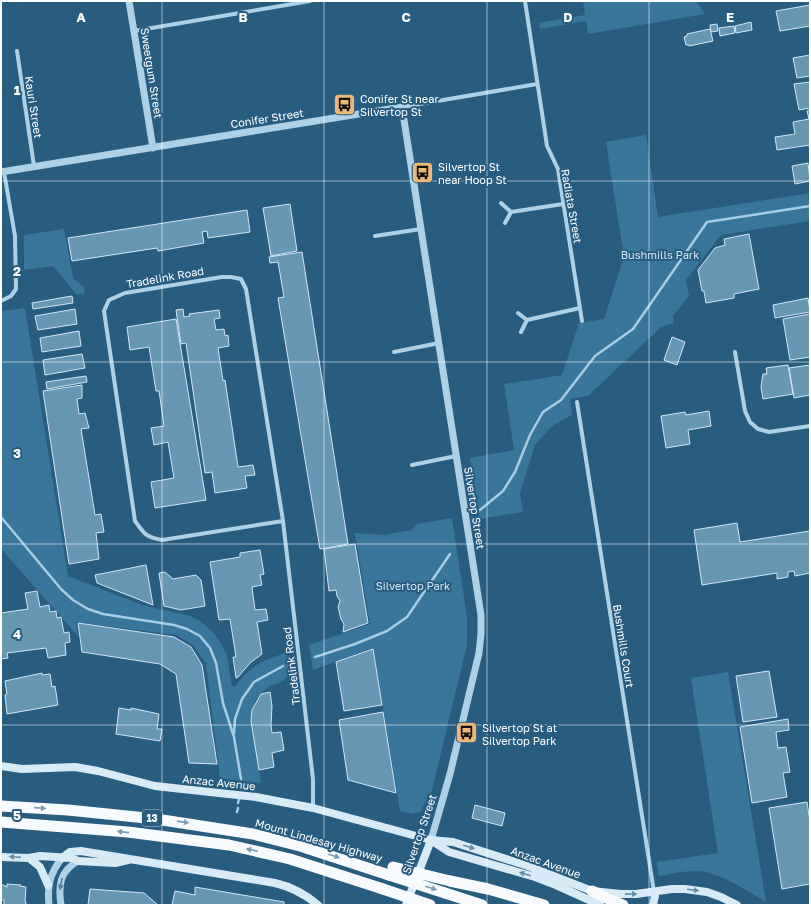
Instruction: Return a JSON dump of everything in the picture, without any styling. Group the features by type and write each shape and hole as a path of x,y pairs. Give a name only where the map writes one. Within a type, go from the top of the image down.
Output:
{"highway":[{"name":"Mount Lindesay Highway","path":"1,806 68,810 156,819 206,825 253,834 300,846 368,867 391,871 446,893 482,905"},
{"name":"13","path":"1,822 128,832 229,845 290,859 430,905"},
{"path":"391,871 488,889 544,905"},
{"path":"592,891 623,905"}],"main road":[{"name":"Anzac Avenue","path":"1,766 22,769 64,767 80,768 98,771 149,785 256,797 313,808 431,840 453,842 528,866 592,891 636,894 672,889 697,890 721,897 737,905"},
{"name":"Anzac Avenue","path":"431,840 448,852 535,877 600,905"},
{"name":"Silvertop Street","path":"407,904 431,840"},
{"path":"62,858 70,852 81,851 286,886 303,894 318,905"},
{"path":"1,856 29,858 40,856 72,858 78,861 115,863 129,860"},
{"path":"29,858 40,867 48,885"},
{"path":"653,905 655,896 654,892"}],"street":[{"name":"Sweetgum Street","path":"129,1 153,148"},
{"path":"134,31 310,1"},
{"name":"Radiata Street","path":"524,1 547,146 558,170 582,321"},
{"name":"Kauri Street","path":"17,51 34,166"},
{"name":"Conifer Street","path":"3,172 537,84"},
{"name":"Silvertop Street","path":"402,107 481,616 479,653 450,774 431,840"},
{"path":"1,301 11,296 16,289 15,236 3,172"},
{"path":"501,203 512,212"},
{"path":"504,223 512,212 563,204"},
{"path":"375,236 421,229"},
{"name":"Tradelink Road","path":"283,521 162,540 150,538 143,533 135,521 112,366 104,311 109,300 125,293 222,277 241,279 246,289 283,521 313,779 313,808"},
{"path":"527,320 580,308"},
{"path":"518,313 527,320"},
{"path":"521,332 527,320"},
{"path":"394,352 439,343"},
{"path":"735,352 745,411 750,422 758,429 769,432 810,426"},
{"name":"Bushmills Court","path":"576,402 654,892"},
{"path":"412,465 456,456"},
{"path":"49,905 48,885 53,870 62,858"},
{"path":"60,905 61,879 70,865 78,861"}],"green space":[{"path":"583,1 696,1 705,14 588,34 586,21 540,29 539,23 585,15"},
{"name":"Bushmills Park","path":"646,135 658,217 810,193 810,221 721,235 686,280 689,296 673,316 674,323 661,327 588,396 570,399 572,415 552,426 535,445 520,493 523,512 480,519 470,458 514,450 504,384 562,375 579,323 604,319 624,257 606,142"},
{"path":"64,229 73,278 84,287 85,293 77,295 53,266 24,270 24,235"},
{"path":"25,308 68,576 142,605 190,616 200,621 213,632 227,655 232,686 235,687 245,674 257,665 285,653 289,658 291,672 283,681 270,686 261,693 252,710 251,722 261,783 220,778 206,664 193,645 176,635 76,622 78,636 1,549 1,311"},
{"name":"Silvertop Park","path":"452,518 467,617 467,645 432,790 420,812 412,814 400,811 373,648 313,670 309,645 370,624 355,533 384,535 412,530 417,524"},
{"path":"728,672 766,902 724,878 705,872 696,871 659,876 657,862 718,853 691,678"}],"building":[{"path":"810,5 810,26 780,31 776,11"},
{"path":"751,22 752,30 736,33 735,26"},
{"path":"717,24 718,31 711,32 710,25"},
{"path":"734,26 735,33 720,36 719,28"},
{"path":"710,29 713,41 689,46 686,45 684,37 687,36 687,34"},
{"path":"810,55 810,76 797,78 793,58"},
{"path":"810,82 810,108 799,110 794,84"},
{"path":"810,110 810,145 777,150 775,137 795,134 793,122 809,119 807,111"},
{"path":"808,163 810,181 795,184 792,166"},
{"path":"290,204 297,251 271,256 263,208"},
{"path":"247,210 250,232 208,238 207,231 202,232 204,243 158,251 157,248 72,261 68,238"},
{"path":"749,234 759,289 734,294 734,298 706,303 698,270 715,248 725,245 724,239"},
{"path":"302,252 348,544 320,549 278,298 284,297 278,262 270,263 269,257"},
{"path":"72,296 73,303 33,309 32,303"},
{"path":"808,298 810,312 775,318 773,305"},
{"path":"75,309 77,324 38,330 35,316"},
{"path":"183,309 184,317 190,316 189,314 219,310 220,318 214,319 216,330 224,329 225,336 228,335 229,346 218,348 223,381 225,380 238,467 253,465 255,475 245,476 247,488 215,493 212,472 205,473 186,343 181,344 176,310"},
{"path":"810,314 810,357 790,360 783,319"},
{"path":"176,319 206,500 155,508 151,482 174,478 168,442 154,445 151,428 164,426 159,391 156,391 149,347 130,350 127,327"},
{"path":"79,331 81,346 42,352 40,338"},
{"path":"672,337 685,342 677,365 664,360"},
{"path":"82,354 85,368 45,375 43,360"},
{"path":"788,365 793,394 763,399 761,387 763,374 767,374 766,368"},
{"path":"810,365 810,395 794,398 789,368"},
{"path":"86,376 87,382 47,389 46,382"},
{"path":"82,385 82,398 77,399 79,414 85,413 89,428 81,429 95,515 101,514 104,532 96,533 99,559 69,564 43,391"},
{"path":"709,411 711,426 688,430 690,444 666,448 661,416 685,412 686,415"},
{"path":"737,523 740,542 810,531 810,573 795,576 794,571 788,572 788,577 777,579 777,573 702,585 694,530"},
{"path":"355,544 368,623 343,632 344,624 338,607 340,601 336,590 329,591 324,549"},
{"path":"260,550 264,574 260,575 262,585 252,587 255,610 266,609 268,620 257,622 262,654 250,663 236,678 233,657 236,657 230,619 219,620 210,562 240,557 240,553"},
{"path":"146,565 153,605 97,583 95,575"},
{"path":"165,572 173,579 196,575 201,580 205,606 181,610 164,606 159,573"},
{"path":"37,591 40,607 49,605 50,612 56,611 57,618 61,617 64,633 69,632 70,642 65,643 66,655 48,658 46,648 7,653 8,658 1,659 1,613 28,609 25,593"},
{"path":"78,623 174,637 191,647 202,665 217,764 189,763 176,674 160,664 82,652"},
{"path":"373,649 382,705 344,711 336,662"},
{"path":"769,671 777,717 743,722 736,676"},
{"path":"42,673 42,675 50,674 52,687 55,686 58,705 7,714 5,695 7,694 5,681"},
{"path":"270,692 272,706 272,733 281,732 284,750 272,753 274,767 259,770 251,721 252,710 261,694"},
{"path":"119,708 131,710 131,708 159,714 157,729 162,729 160,741 116,734"},
{"path":"383,712 396,793 348,780 339,720"},
{"path":"788,719 789,730 776,732 778,748 786,747 790,772 783,773 787,797 752,803 740,727"},
{"path":"807,802 810,822 810,884 782,889 769,808"},
{"path":"475,805 505,813 502,826 472,818"},
{"path":"1,884 7,887 7,884 26,887 26,905 4,905 4,900 1,900"},
{"path":"195,887 284,902 284,905 172,905 175,891 195,895"},
{"path":"90,889 144,893 158,905 88,905"}],"waterway":[{"path":"480,510 503,491 515,472 530,435 543,412 561,400 595,356 633,329 707,222 810,206"},
{"path":"1,517 61,589 73,600 88,609 103,614 174,625 187,629 200,636 210,648 216,663 223,703 234,737 241,779"},
{"path":"315,657 355,644 387,631 407,617 450,554"},
{"path":"234,734 235,719 242,699 254,682 283,666"},
{"path":"238,803 239,799"},
{"path":"237,812 238,808"}],"place":[{"name":"Conifer St near Silvertop St","path":"345,104"},
{"name":"Silvertop St near Hoop St","path":"422,172"},
{"name":"Silvertop St at Silvertop Park","path":"467,733"}]}
